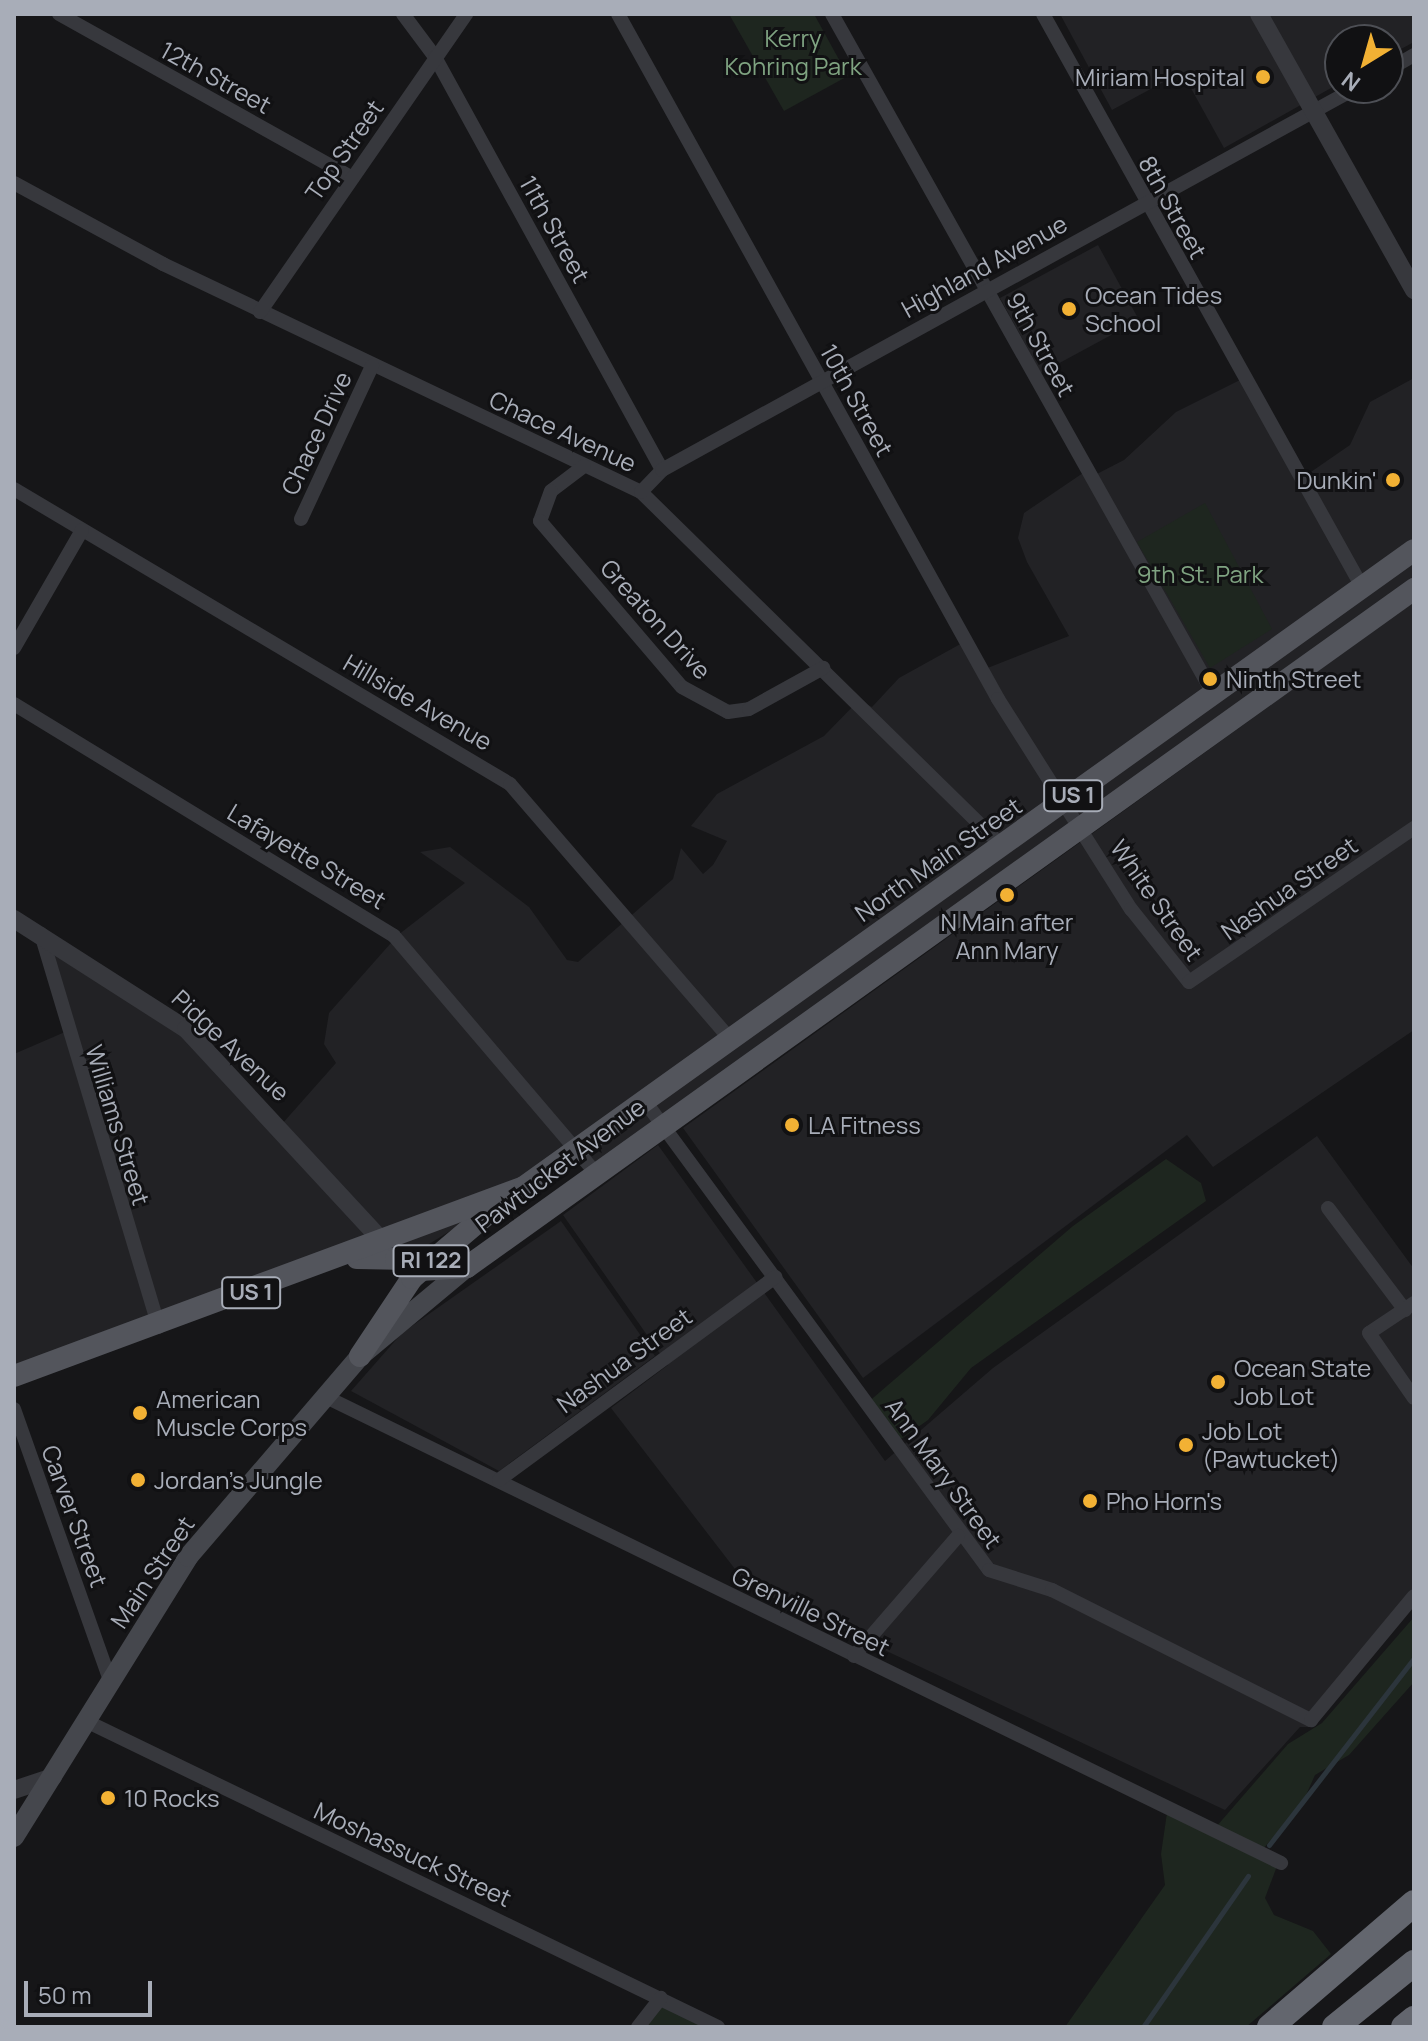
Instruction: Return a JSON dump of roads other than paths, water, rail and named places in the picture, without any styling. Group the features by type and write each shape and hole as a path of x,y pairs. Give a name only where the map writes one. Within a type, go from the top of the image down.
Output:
{"highway":[{"path":"1270,2027 1414,1903"},
{"path":"1335,2027 1414,1963"},
{"path":"1404,2027 1414,2019"}],"main road":[{"name":"North Main Street","path":"727,1040 1064,803 1414,550"},
{"name":"US 1","path":"749,1059 1414,589"},
{"path":"727,1040 749,1059"},
{"name":"Pawtucket Avenue","path":"14,1376 344,1260 524,1187 727,1040"},
{"name":"Pawtucket Avenue","path":"344,1260 374,1255 421,1270 467,1267 749,1059"},
{"name":"Main Street","path":"14,1837 188,1557 360,1356 421,1270 524,1187"},
{"name":"Main Street","path":"360,1356 467,1267"}],"street":[{"name":"12th Street","path":"59,14 352,178"},
{"name":"11th Street","path":"403,14 435,57 662,470"},
{"name":"Top Street","path":"260,312 466,14"},
{"name":"10th Street","path":"618,14 821,381 1064,803"},
{"name":"9th Street","path":"832,14 1214,695"},
{"name":"8th Street","path":"1043,14 1362,587"},
{"path":"1259,14 1311,113 1414,290"},
{"name":"Highland Avenue","path":"641,492 662,470 1327,104"},
{"name":"Chace Avenue","path":"14,183 260,312 641,492 1002,846"},
{"name":"Chace Drive","path":"301,519 372,366"},
{"name":"Greaton Drive","path":"584,466 551,491 540,521 682,687 728,712 749,709 823,668"},
{"name":"Hillside Avenue","path":"14,489 510,784 727,1040"},
{"path":"14,648 82,530"},
{"name":"Lafayette Street","path":"14,704 363,913 413,957 594,1171"},
{"name":"White Street","path":"1064,803 1189,982"},
{"name":"Nashua Street","path":"1189,982 1414,828"},
{"name":"Pidge Avenue","path":"14,919 186,1029 383,1242"},
{"name":"Williams Street","path":"41,934 159,1327"},
{"name":"Ann Mary Street","path":"644,1100 663,1120 958,1536 1000,1576 1052,1590 1311,1720 1414,1596"},
{"path":"1328,1208 1409,1306 1369,1333 1414,1398"},
{"name":"Nashua Street","path":"499,1480 775,1277"},
{"name":"Grenville Street","path":"324,1396 1281,1863"},
{"name":"Carver Street","path":"14,1409 111,1683"},
{"path":"854,1656 958,1536"},
{"name":"Moshassuck Street","path":"88,1722 718,2027"},
{"path":"14,1790 53,1777"},
{"path":"638,2027 661,1998"}],"waterway":[{"path":"1269,1845 1414,1658"},
{"path":"1143,2027 1248,1876"}],"place":[{"name":"Miriam Hospital","path":"1263,77"},
{"name":"Ocean Tides School","path":"1069,309"},
{"name":"Dunkin'","path":"1393,480"},
{"name":"Ninth Street","path":"1210,679"},
{"name":"N Main after Ann Mary","path":"1007,895"},
{"name":"LA Fitness","path":"792,1125"},
{"name":"Ocean State Job Lot","path":"1218,1382"},
{"name":"American Muscle Corps","path":"140,1413"},
{"name":"Job Lot (Pawtucket)","path":"1186,1445"},
{"name":"Jordan's Jungle","path":"138,1480"},
{"name":"Pho Horn's","path":"1090,1501"},
{"name":"10 Rocks","path":"108,1798"}],"park label":[{"name":"Kerry Kohring Park","path":"793,52"},
{"name":"9th St. Park","path":"1200,574"}]}
